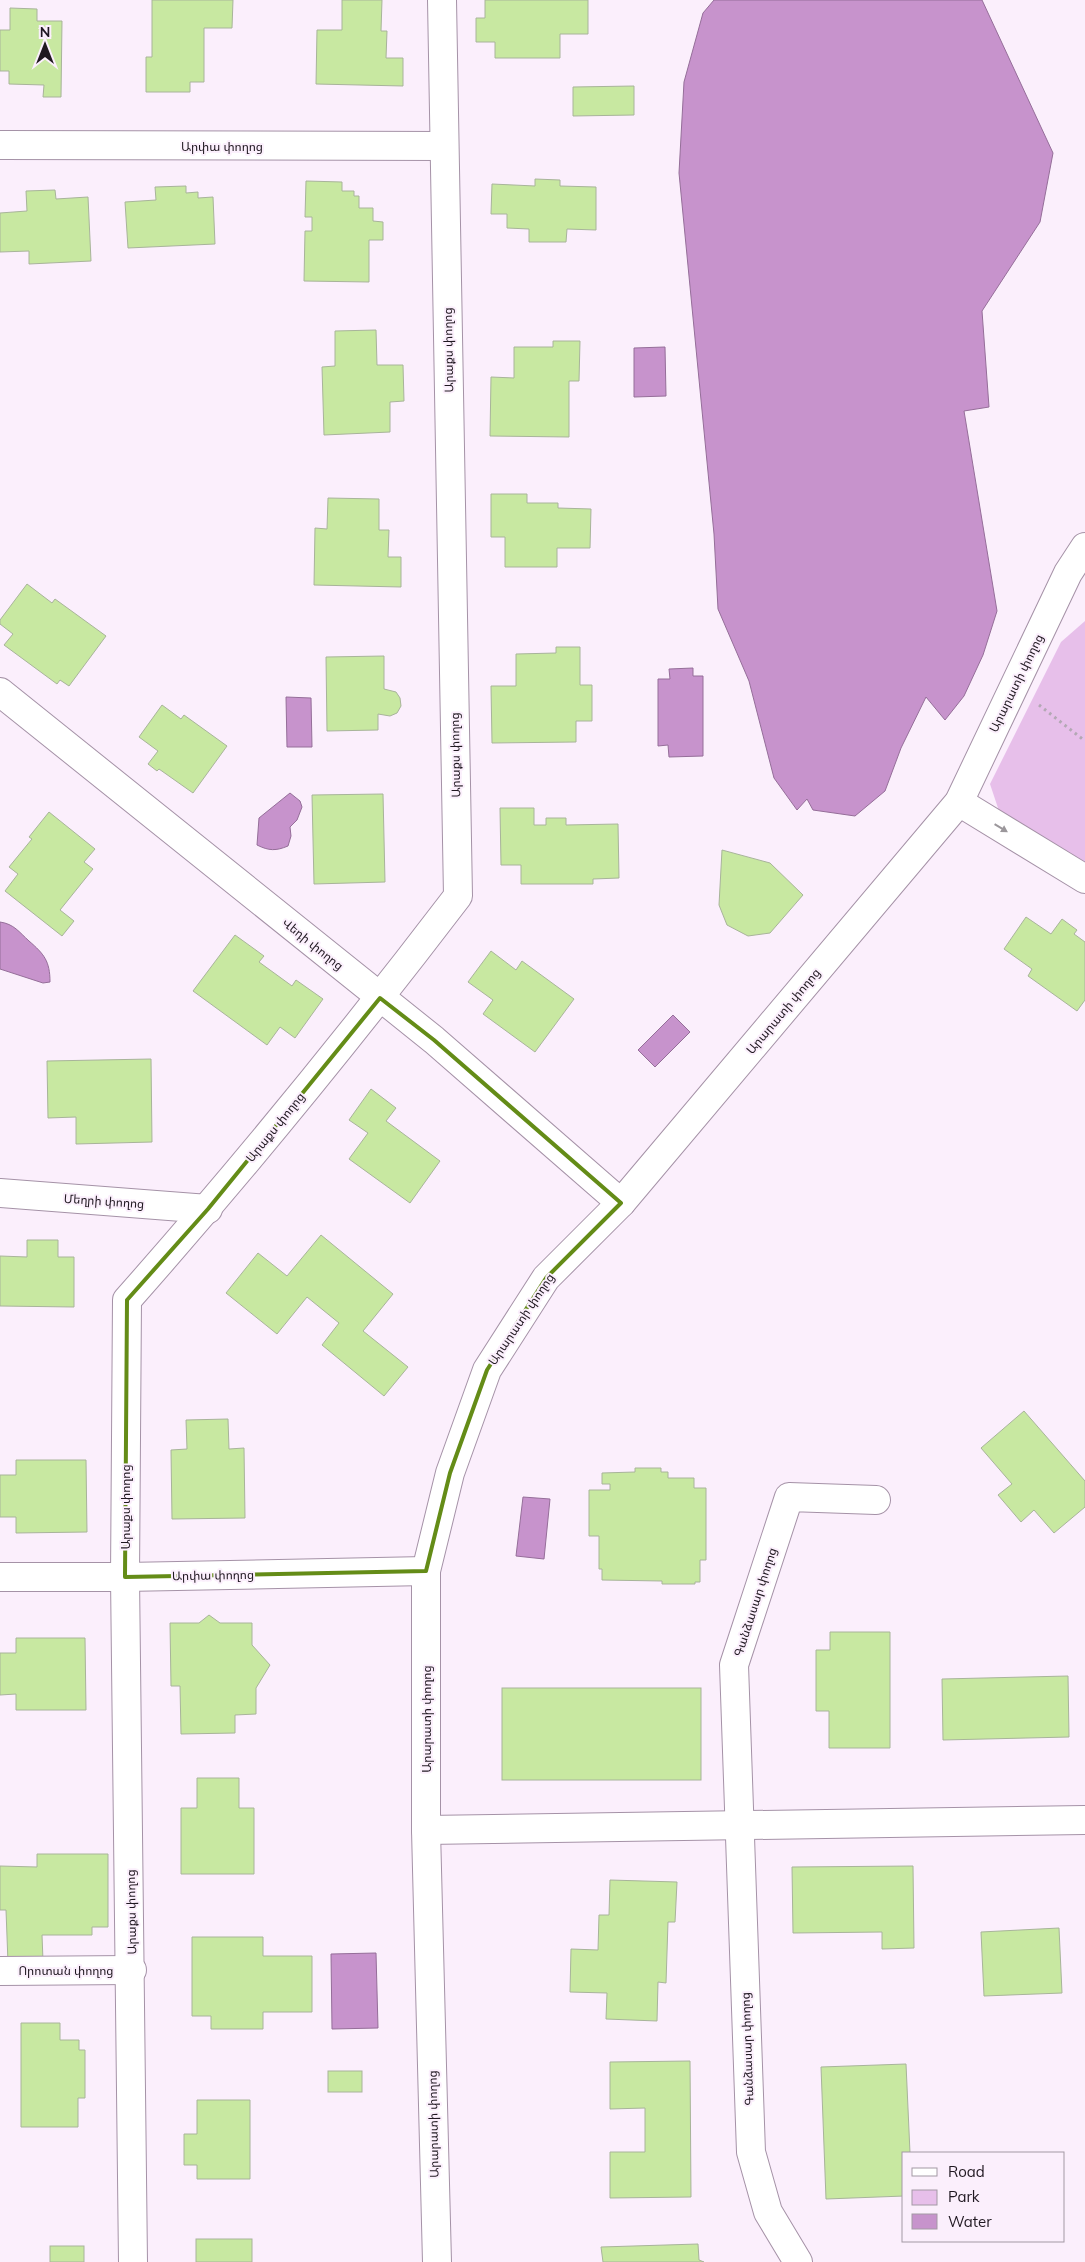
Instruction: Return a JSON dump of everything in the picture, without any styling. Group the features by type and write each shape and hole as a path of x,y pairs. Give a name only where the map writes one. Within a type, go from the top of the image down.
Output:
{"street":[{"name":"Արաքս փողոց","path":"134,2262 132,1970 125,1577 127,1300 208,1209 380,998 458,896 442,0"},
{"name":"Արփա փողոց","path":"0,145 444,146"},
{"name":"Արարատի փողոց","path":"437,2262 426,1830 426,1570 450,1473 487,1370 546,1278 621,1203 959,802 1014,688 1077,580 1085,546"},
{"name":"Վեդի փողոց","path":"0,692 434,1040 621,1203"},
{"path":"959,802 1085,879"},
{"name":"Մեղրի փողոց","path":"0,1193 208,1209"},
{"name":"Գանձասար փողոց","path":"798,2262 768,2212 751,2152 734,1666 789,1497 876,1500"},
{"name":"Արփա փողոց","path":"0,1577 125,1577 426,1570"},
{"path":"426,1830 1085,1820"},
{"name":"Որոտան փողոց","path":"0,1971 132,1970"}],"path":[{"path":"1014,688 1085,741"}],"highlighted area":[{"path":"380,998 434,1040 621,1203 546,1278 487,1370 450,1473 426,1571 125,1577 127,1300 208,1209"}],"green space":[{"path":"1085,621 1085,866 999,811 990,784 1061,642"}],"water":[{"path":"714,0 982,0 1053,153 1040,222 982,311 989,407 964,411 997,611 983,655 964,696 945,720 926,697 901,748 885,791 855,816 813,810 807,799 797,810 774,778 749,681 718,609 714,534 679,173 684,82 703,13"},
{"path":"665,347 666,396 634,397 634,348"},
{"path":"693,668 693,676 703,676 703,756 669,757 668,745 658,746 658,679 670,679 669,669"},
{"path":"286,697 311,698 312,747 287,747"},
{"path":"290,793 300,801 302,807 297,820 290,827 291,836 288,846 272,850 257,845 259,818"},
{"path":"0,922 16,929 42,954 49,969 50,982 43,983 0,969"},
{"path":"673,1015 690,1032 655,1067 638,1050"},
{"path":"523,1497 550,1499 544,1559 516,1556"},
{"path":"376,1953 378,2028 332,2029 331,1954"}],"building":[{"path":"152,0 233,0 232,28 204,28 204,82 190,82 190,92 146,92 146,57 152,57"},
{"path":"342,0 382,0 381,31 387,31 386,58 403,58 403,86 316,84 317,30 342,30"},
{"path":"485,0 588,0 588,34 560,34 560,58 495,58 495,42 476,42 476,18 485,18"},
{"path":"10,8 37,9 37,21 62,21 61,97 43,97 44,85 9,84 9,71 0,71 0,30 10,30"},
{"path":"634,86 634,115 573,116 573,87"},
{"path":"535,179 560,180 560,186 596,187 596,230 567,229 566,242 529,242 529,229 507,228 507,214 491,214 492,184 535,186"},
{"path":"306,181 342,182 342,191 354,191 354,196 359,196 359,208 373,208 373,221 383,222 383,240 369,240 369,282 304,281 305,231 312,231 312,217 305,217"},
{"path":"186,186 186,193 198,192 198,198 213,197 215,244 128,248 125,202 156,200 155,187"},
{"path":"55,190 56,199 88,197 91,261 29,264 29,251 0,252 0,213 27,211 26,191"},
{"path":"376,330 377,365 403,365 404,401 390,402 390,432 324,435 322,367 335,366 335,331"},
{"path":"553,341 580,341 579,381 569,381 569,437 490,436 491,377 514,378 514,347 553,347"},
{"path":"491,494 527,494 527,503 558,503 558,508 591,509 590,548 557,548 557,567 505,567 505,537 491,537"},
{"path":"328,498 379,499 379,530 389,530 388,557 401,557 401,587 314,585 315,528 327,529"},
{"path":"27,584 52,603 55,599 106,636 69,686 60,680 57,684 4,645 13,634 0,624 0,620"},
{"path":"556,647 580,647 580,685 592,685 592,721 576,721 576,742 492,743 491,686 516,686 516,654 556,653"},
{"path":"384,656 384,689 396,692 400,698 401,706 397,713 390,716 378,714 378,730 327,731 326,657"},
{"path":"162,705 181,719 184,715 227,746 193,793 159,769 157,771 148,764 158,751 139,737"},
{"path":"383,794 385,882 314,884 312,795"},
{"path":"500,808 534,808 534,825 546,825 546,818 566,818 566,825 618,824 619,878 593,879 593,884 521,884 521,865 501,865"},
{"path":"49,812 95,849 84,862 93,869 60,910 74,921 62,936 5,891 18,874 9,867 32,839 29,837"},
{"path":"722,850 770,863 803,895 770,933 748,936 727,925 719,905"},
{"path":"1026,917 1051,934 1062,919 1077,930 1074,934 1085,942 1085,1000 1077,1011 1028,976 1032,969 1004,949"},
{"path":"235,935 264,956 259,962 292,986 296,980 323,999 295,1038 280,1027 267,1045 193,991"},
{"path":"491,951 516,970 522,961 574,999 535,1052 483,1014 493,1000 468,982"},
{"path":"151,1059 152,1142 76,1144 76,1117 48,1118 47,1061"},
{"path":"371,1089 396,1108 386,1121 440,1161 410,1203 349,1159 368,1133 349,1120"},
{"path":"321,1235 393,1294 363,1331 408,1367 384,1396 322,1345 339,1323 307,1297 277,1334 226,1293 258,1253 287,1276"},
{"path":"27,1240 58,1240 58,1257 74,1257 74,1307 0,1306 0,1256 27,1257"},
{"path":"1024,1411 1085,1481 1085,1507 1054,1533 1034,1510 1021,1522 998,1495 1012,1484 981,1448"},
{"path":"228,1419 229,1449 244,1448 245,1518 172,1519 171,1450 187,1449 186,1420"},
{"path":"16,1460 86,1460 87,1532 16,1533 16,1517 0,1517 0,1475 16,1475"},
{"path":"635,1468 661,1468 661,1472 668,1472 668,1478 694,1478 694,1488 706,1488 706,1560 700,1560 700,1582 695,1582 695,1584 662,1584 662,1581 602,1580 602,1569 599,1569 599,1536 589,1536 589,1490 610,1490 610,1484 602,1484 602,1473 635,1472"},
{"path":"209,1615 220,1623 252,1623 252,1645 270,1665 256,1688 256,1714 235,1715 235,1733 181,1734 180,1686 171,1686 170,1623 199,1623"},
{"path":"830,1632 890,1632 890,1748 829,1748 829,1711 816,1711 816,1650 830,1650"},
{"path":"16,1638 85,1638 86,1710 16,1710 16,1694 0,1695 0,1653 16,1653"},
{"path":"1068,1676 1069,1737 943,1740 942,1679"},
{"path":"502,1688 701,1688 701,1780 502,1780"},
{"path":"197,1778 239,1778 239,1808 254,1808 254,1874 181,1874 181,1808 197,1808"},
{"path":"37,1854 108,1854 108,1927 92,1927 92,1935 42,1935 43,1961 8,1963 6,1910 0,1910 0,1866 37,1867"},
{"path":"913,1866 914,1948 882,1949 882,1932 793,1933 792,1867"},
{"path":"610,1880 677,1882 675,1922 668,1922 666,1983 658,1982 657,2021 606,2019 607,1993 570,1992 571,1949 598,1950 599,1915 609,1915"},
{"path":"1059,1928 1062,1993 984,1996 981,1932"},
{"path":"192,1937 263,1937 263,1956 312,1956 312,2012 263,2012 263,2029 211,2029 211,2016 192,2016"},
{"path":"21,2023 60,2023 60,2040 79,2040 79,2050 85,2050 85,2098 78,2098 78,2127 21,2127"},
{"path":"690,2061 691,2197 610,2198 610,2152 645,2152 645,2108 610,2109 610,2062"},
{"path":"906,2064 910,2152 902,2152 902,2196 826,2199 821,2067"},
{"path":"328,2071 362,2071 362,2092 328,2092"},
{"path":"197,2100 250,2100 250,2179 197,2179 197,2165 184,2165 184,2134 197,2134"},
{"path":"196,2239 252,2239 252,2262 196,2262"},
{"path":"698,2244 699,2260 704,2262 603,2262 601,2247"},
{"path":"50,2246 84,2246 84,2262 50,2262"}]}
